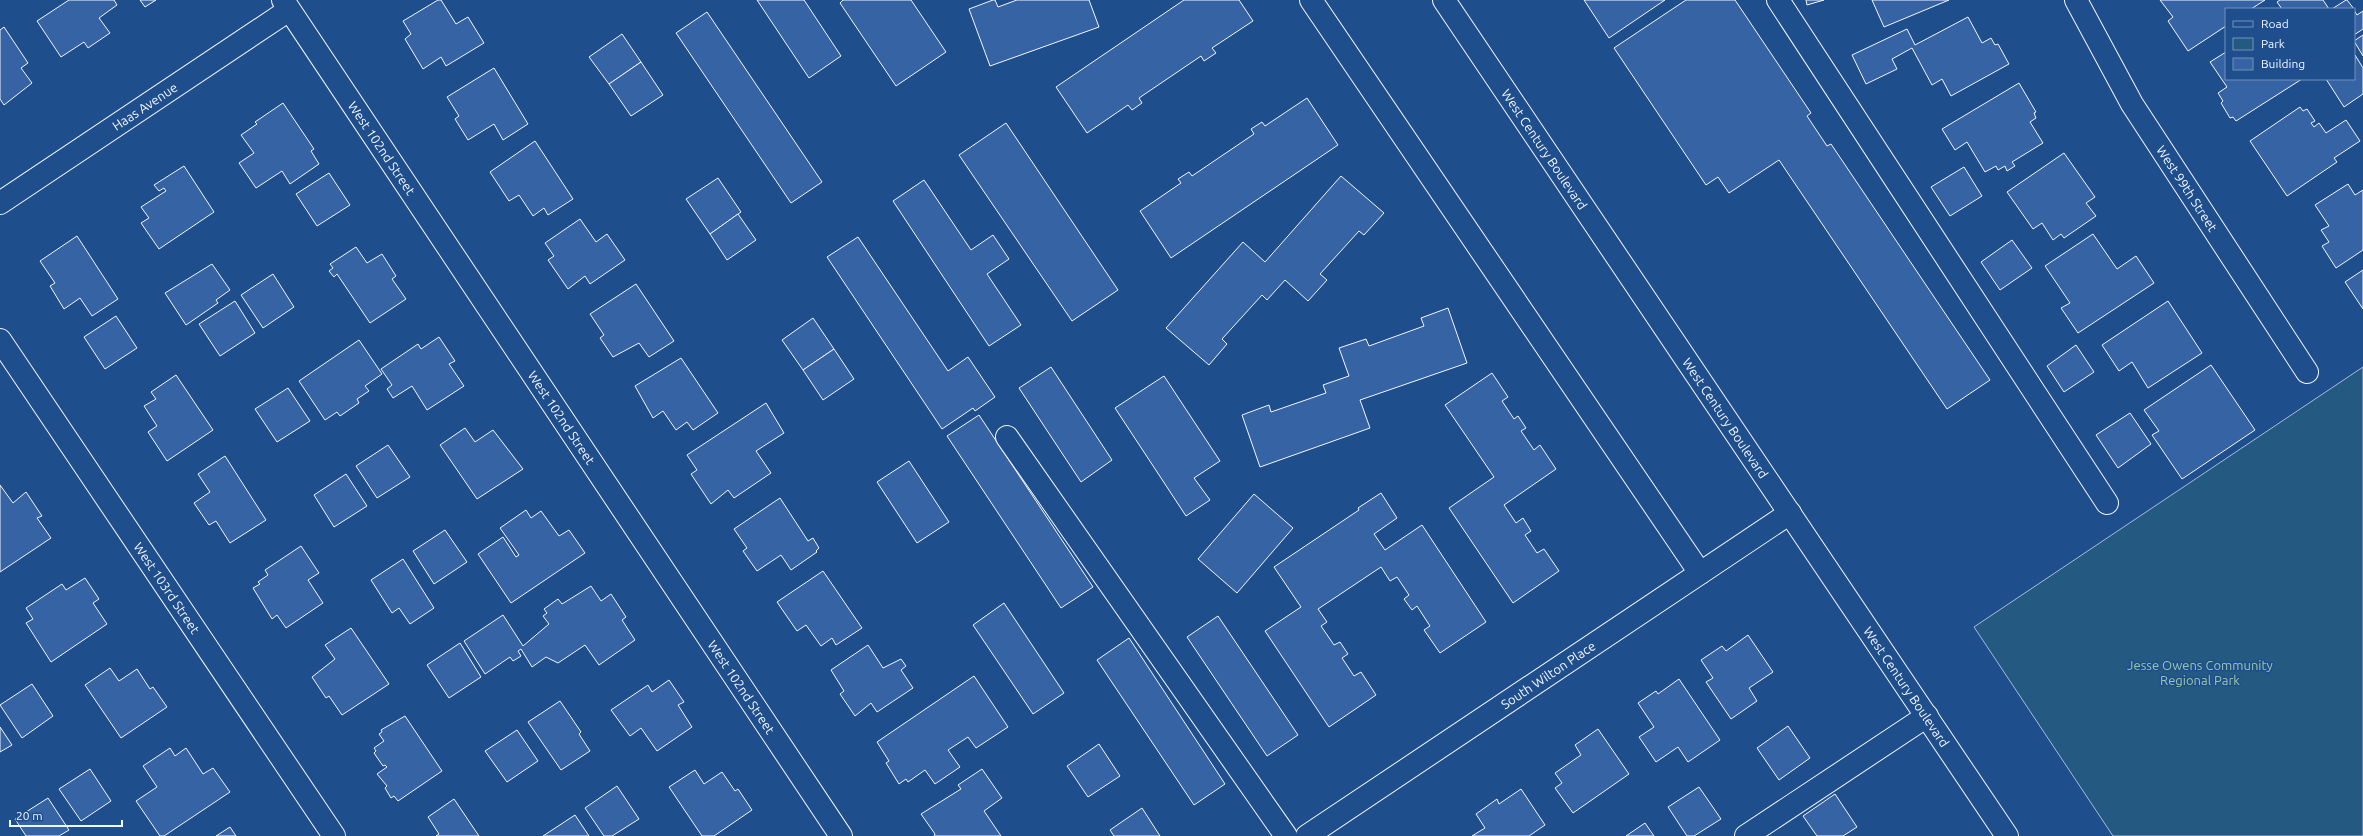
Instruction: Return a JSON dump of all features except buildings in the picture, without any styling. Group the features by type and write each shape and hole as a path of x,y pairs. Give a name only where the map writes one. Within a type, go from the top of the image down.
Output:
{"street":[{"path":"1311,0 1700,573"},
{"name":"West Century Boulevard","path":"1444,0 2007,836"},
{"path":"1778,0 2107,503"},
{"name":"West 99th Street","path":"2076,0 2132,104 2307,372"},
{"name":"Haas Avenue","path":"0,203 286,5"},
{"name":"West 102nd Street","path":"286,5 841,836"},
{"name":"West 103rd Street","path":"0,340 334,836"},
{"path":"1007,437 1286,836"},
{"name":"South Wilton Place","path":"1307,836 1790,513"},
{"path":"1746,836 1927,716"}],"green space":[{"name":"Jesse Owens Community Regional Park","path":"2363,367 2363,836 2113,836 1974,627"}]}
